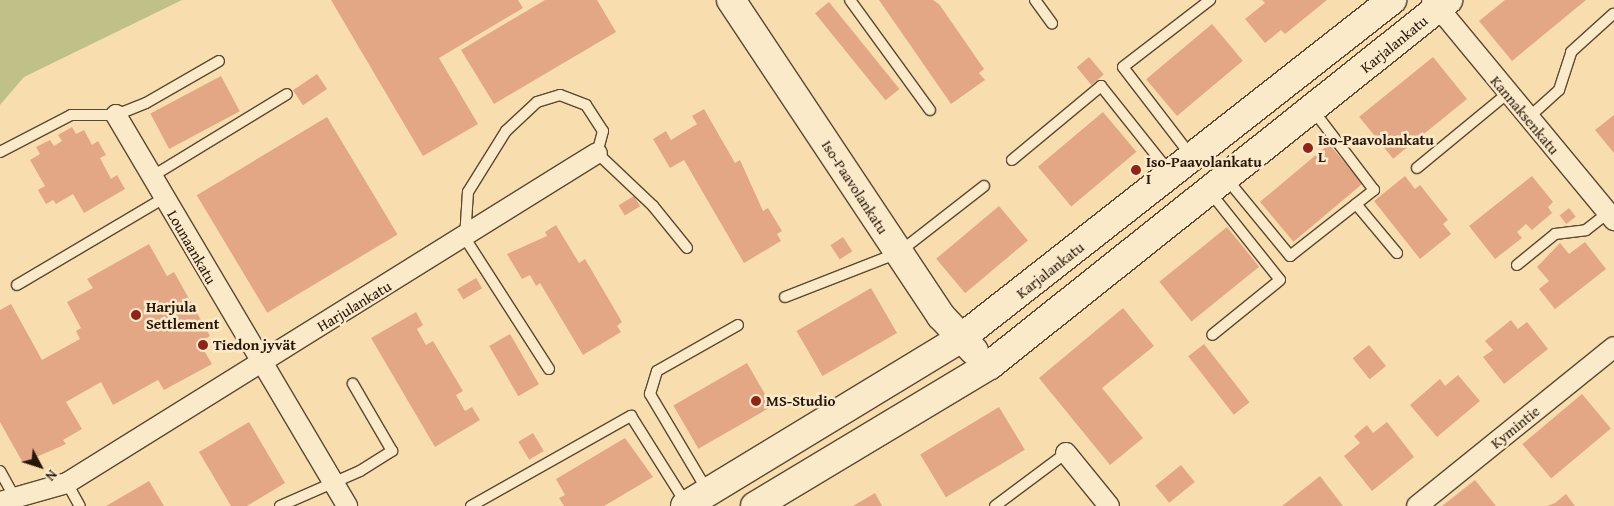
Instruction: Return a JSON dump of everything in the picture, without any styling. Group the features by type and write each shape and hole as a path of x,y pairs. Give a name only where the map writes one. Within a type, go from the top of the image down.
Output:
{"main road":[{"name":"Iso-Paavolankatu","path":"731,0 898,253 960,338 990,365"},
{"name":"Karjalankatu","path":"693,501 960,338 1193,158 1392,0"},
{"name":"Karjalankatu","path":"755,506 990,365 1312,110 1439,3"}],"street":[{"name":"Kannaksenkatu","path":"1439,3 1508,94 1611,217"},
{"name":"Lounaankatu","path":"116,115 347,506"},
{"name":"Harjulankatu","path":"8,500 67,483 465,238 597,153"},
{"name":"Kymintie","path":"1417,506 1614,347"},
{"path":"1066,454 1110,506"}],"lane":[{"path":"850,0 930,110"},
{"path":"1035,0 1052,23"},
{"path":"1193,158 1123,67 1210,0"},
{"path":"1528,118 1559,90 1571,52 1613,14"},
{"path":"0,152 71,115 116,115 146,103 219,61"},
{"path":"1012,160 1100,86 1172,174"},
{"path":"151,177 287,94"},
{"path":"1417,168 1508,94"},
{"path":"550,369 465,238 468,192 506,131 537,102 560,95 586,105 600,121 602,143 597,153 653,206 687,248"},
{"path":"1218,185 1290,256 1374,190 1312,110"},
{"path":"1212,335 1280,280 1218,185"},
{"path":"785,297 898,253 984,186"},
{"path":"17,285 164,198"},
{"path":"1356,204 1397,253"},
{"path":"1516,265 1555,234 1586,230 1611,217"},
{"path":"693,501 650,394 657,371 738,325"},
{"path":"280,506 333,483 392,451 353,384"},
{"path":"471,506 631,416 693,501"},
{"path":"995,506 1066,454"},
{"path":"0,471 8,500"},
{"path":"67,483 80,506"}],"green space":[{"path":"0,0 182,0 24,77 0,105"}],"building":[{"path":"331,0 518,0 523,8 439,58 478,124 423,156"},
{"path":"545,0 597,0 616,32 494,104 461,50"},
{"path":"879,0 933,0 939,4 984,69 979,73 985,80 951,104"},
{"path":"1262,0 1327,0 1285,34 1281,30 1265,43 1245,19 1265,3"},
{"path":"1505,0 1586,0 1512,61 1479,21"},
{"path":"829,2 899,89 885,100 815,13"},
{"path":"1212,24 1243,61 1177,116 1146,79"},
{"path":"1089,57 1104,75 1092,85 1077,67"},
{"path":"1433,57 1467,99 1393,159 1359,117"},
{"path":"317,74 327,89 303,105 293,90"},
{"path":"221,76 240,111 169,149 150,114"},
{"path":"704,109 735,163 740,160 763,211 768,208 782,231 777,234 781,241 744,263 684,160 670,168 653,139 666,131 671,140 697,124 692,116"},
{"path":"1103,112 1136,152 1071,206 1038,167"},
{"path":"1614,115 1614,153 1595,130"},
{"path":"327,117 398,234 267,313 197,195"},
{"path":"72,127 76,134 84,130 92,145 98,141 106,155 100,158 111,179 117,175 125,189 84,213 73,194 56,204 53,200 46,204 38,190 45,186 30,160 40,154 36,147 50,140 54,146 62,141 58,135"},
{"path":"1329,144 1362,184 1293,242 1260,202"},
{"path":"1405,176 1415,189 1420,185 1448,220 1443,224 1451,234 1420,259 1374,201"},
{"path":"1532,176 1553,202 1548,207 1552,213 1532,230 1526,224 1517,232 1522,238 1495,259 1469,226"},
{"path":"634,196 640,206 625,216 619,205"},
{"path":"999,206 1028,240 965,293 936,259"},
{"path":"1569,208 1576,217 1566,224 1560,215"},
{"path":"556,225 579,263 585,259 622,322 617,326 621,332 583,355 540,283 536,286 530,275 522,279 507,254 547,236 545,232"},
{"path":"1227,227 1259,267 1191,321 1159,282"},
{"path":"843,237 852,251 840,259 830,245"},
{"path":"1585,242 1606,269 1555,309 1539,289 1549,281 1537,267 1560,243 1569,254"},
{"name":"Harjula Settlement","path":"149,244 167,276 174,272 210,336 199,342 212,364 164,390 158,380 113,405 101,382 66,402 82,429 63,440 66,444 23,463 0,422 0,310 11,304 42,360 80,339 76,331 81,328 67,302 93,288 87,279"},
{"path":"476,278 482,288 463,300 457,289"},
{"path":"871,288 897,333 823,376 797,331"},
{"path":"1123,308 1154,346 1102,388 1143,438 1110,465 1039,378"},
{"path":"416,312 423,325 417,329 426,345 433,341 463,391 456,395 465,411 472,407 480,420 435,447 371,338"},
{"path":"1511,320 1518,329 1527,322 1548,349 1504,384 1483,357 1493,350 1485,341"},
{"path":"510,334 539,384 518,396 489,346"},
{"path":"1204,344 1250,402 1234,415 1188,356"},
{"path":"1369,345 1386,366 1370,379 1353,358"},
{"path":"747,363 772,406 698,449 673,406"},
{"path":"1458,375 1480,401 1437,437 1410,405 1440,379 1445,386"},
{"path":"1582,394 1611,428 1551,479 1522,444"},
{"path":"999,407 1025,450 946,497 920,454"},
{"path":"249,422 285,483 247,506 231,506 199,452"},
{"path":"1387,422 1414,457 1372,491 1344,456 1360,443 1354,436 1367,425 1373,433"},
{"path":"533,433 544,451 529,460 518,442"},
{"path":"625,438 653,477 604,506 564,506 559,498 565,495 556,479"},
{"path":"1181,465 1195,482 1169,503 1155,486"},
{"path":"1320,476 1343,506 1282,506"},
{"path":"1475,480 1496,506 1442,506"},
{"path":"149,481 164,506 106,506"},
{"path":"875,493 882,506 853,506"},
{"path":"1566,494 1575,506 1547,506 1555,503"}],"place":[{"name":"Iso-Paavolankatu L","path":"1308,148"},
{"name":"Iso-Paavolankatu I","path":"1136,170"},
{"name":"Harjula Settlement","path":"136,315"},
{"name":"Tiedon jyvät","path":"203,345"},
{"name":"MS-Studio","path":"756,401"}]}
